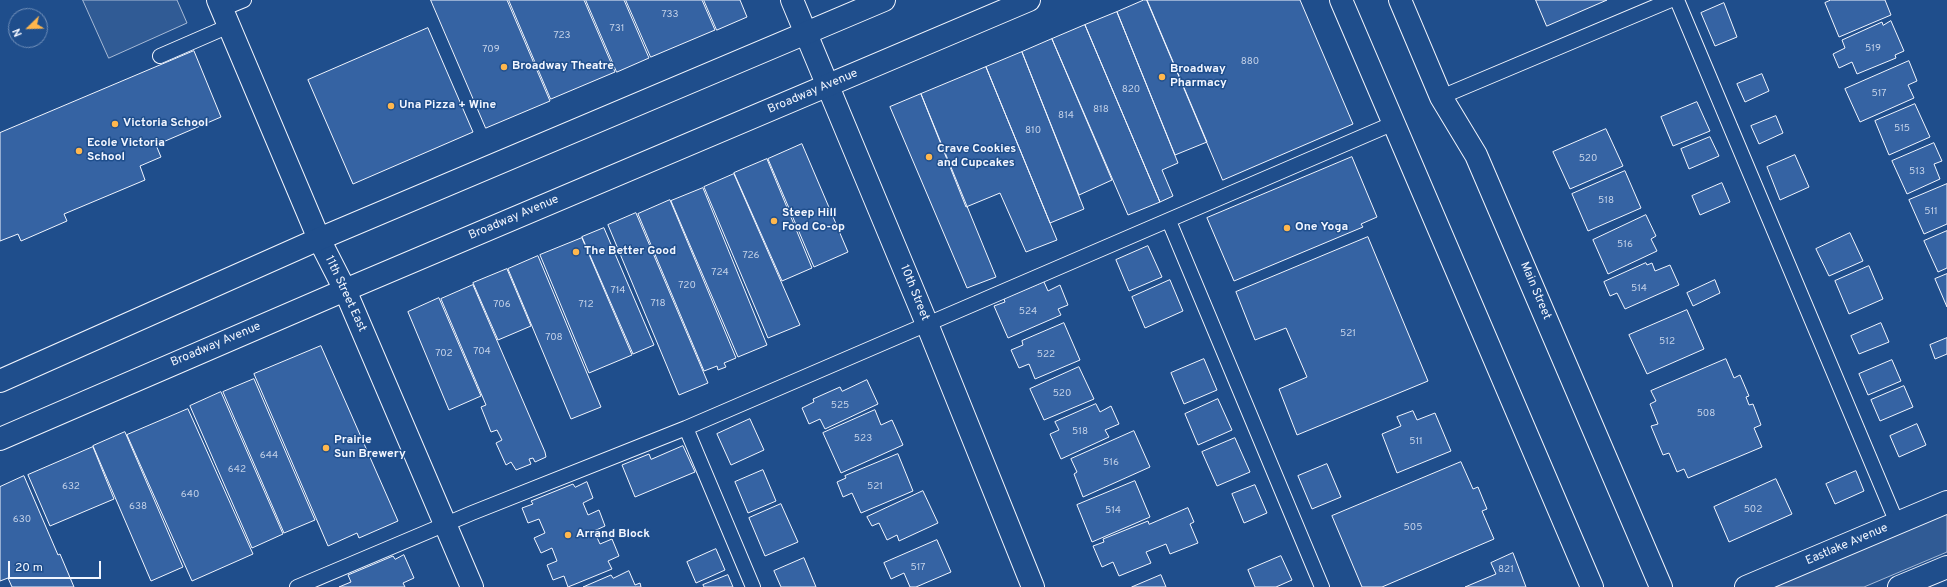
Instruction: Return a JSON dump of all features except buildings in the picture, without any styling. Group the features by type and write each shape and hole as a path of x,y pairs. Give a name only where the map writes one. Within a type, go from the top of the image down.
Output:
{"street":[{"name":"10th Street","path":"792,0 927,324 1033,587"},
{"path":"0,381 319,239 884,0"},
{"name":"Broadway Avenue","path":"0,439 345,290 1029,0"},
{"path":"1341,0 1592,587"},
{"name":"Main Street","path":"1400,0 1441,97 1476,155 1661,587"},
{"name":"11th Street East","path":"223,12 319,239 345,290 472,587"},
{"name":"Eastlake Avenue","path":"1746,587 1947,502"},
{"path":"1900,587 1937,576"}],"lane":[{"path":"160,56 223,12 244,0"},
{"path":"1441,97 1671,0"},
{"path":"1676,0 1898,523"},
{"path":"297,587 445,524 686,428 1394,123"},
{"path":"1168,221 1322,587"},
{"path":"686,428 753,587"}],"shaded area":[{"path":"83,0 177,0 187,23 109,58"},
{"path":"1947,513 1947,552 1864,587 1774,587"}],"place":[{"name":"Broadway Theatre","path":"504,67"},
{"name":"Broadway Pharmacy","path":"1162,77"},
{"name":"Una Pizza + Wine","path":"391,106"},
{"name":"Victoria School","path":"115,124"},
{"name":"Ecole Victoria School","path":"79,151"},
{"name":"Crave Cookies and Cupcakes","path":"929,157"},
{"name":"Steep Hill Food Co-op","path":"774,221"},
{"name":"One Yoga","path":"1287,228"},
{"name":"The Better Good","path":"576,252"},
{"name":"Prairie Sun Brewery","path":"326,448"},
{"name":"Arrand Block","path":"568,535"}]}
